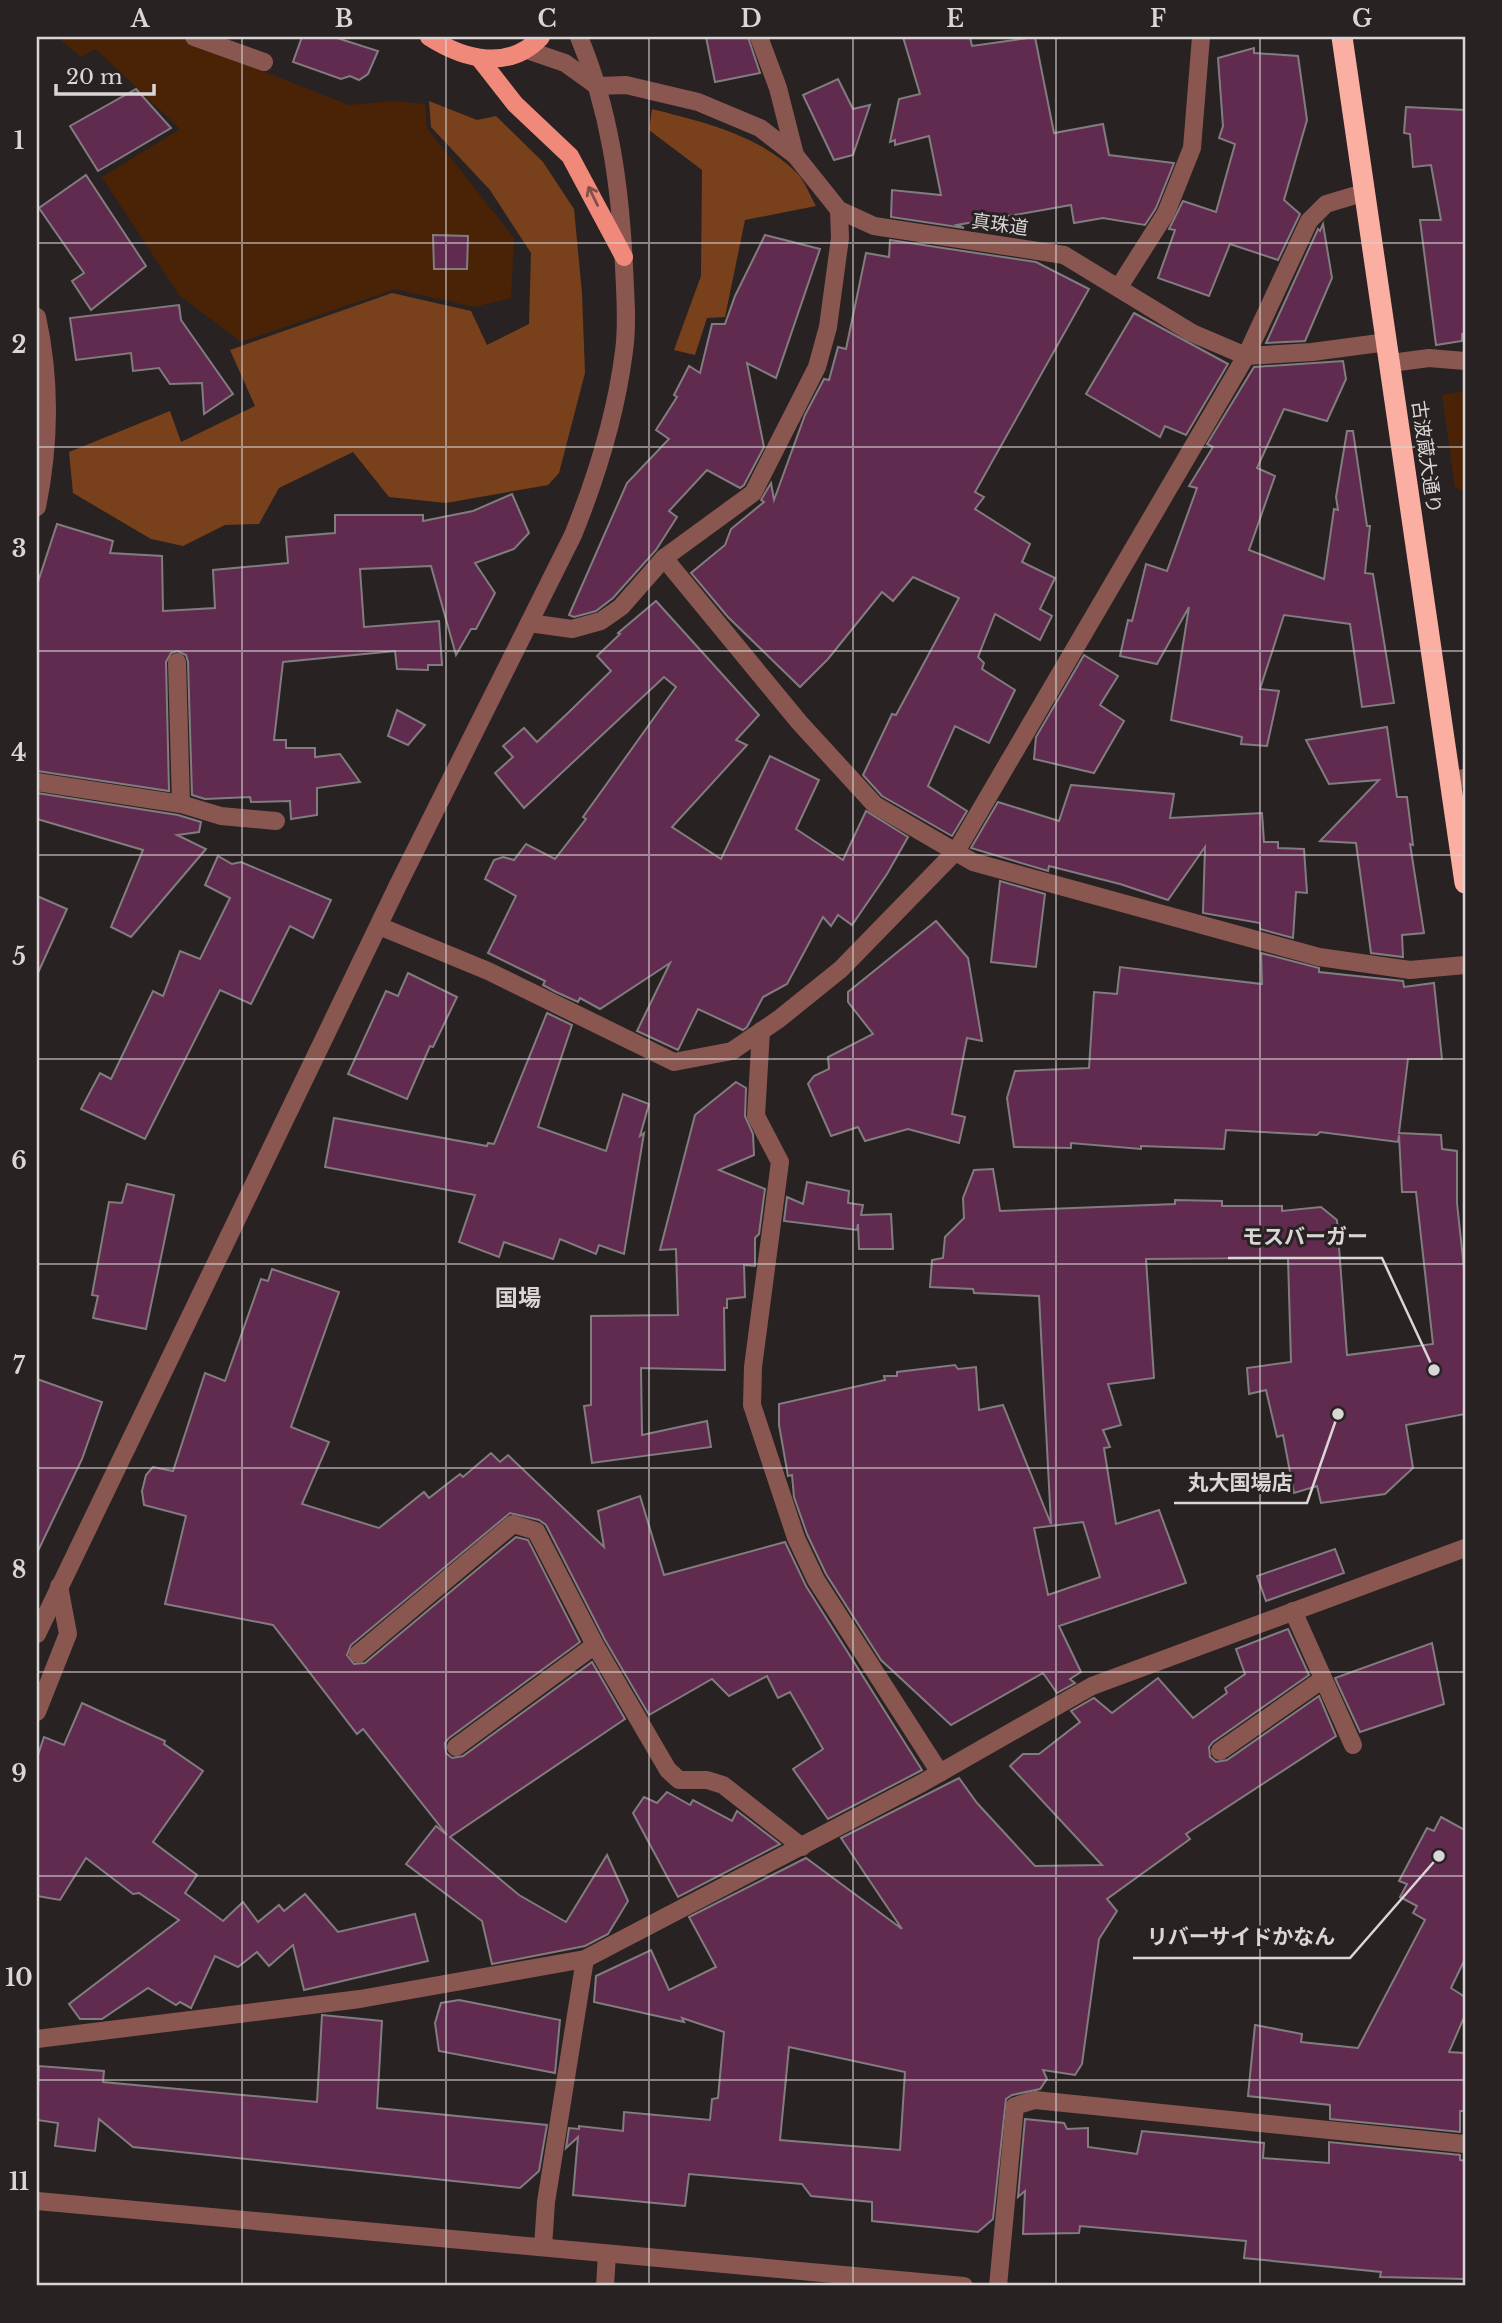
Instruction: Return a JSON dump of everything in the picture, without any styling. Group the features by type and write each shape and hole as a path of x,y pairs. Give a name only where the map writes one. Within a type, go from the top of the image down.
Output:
{"highway":[{"name":"古波蔵大通り","path":"1342,37 1389,352 1458,779 1465,883"}],"main road":[{"path":"429,37 461,53 494,60 527,50 541,37"},
{"path":"478,58 515,104 570,156 624,257"}],"street":[{"path":"194,37 264,62"},
{"path":"37,1634 379,926 573,535 590,493 612,416 625,349 624,257 613,148 597,86 579,37"},
{"path":"759,37 778,88 795,155"},
{"path":"1119,287 1166,213 1192,148 1201,37"},
{"path":"527,50 565,63 597,86"},
{"name":"真珠道","path":"597,86 626,85 698,102 760,128 795,155 839,209 874,226 1064,255 1192,333 1246,356 1312,352 1389,352 1465,361"},
{"path":"379,926 488,971 674,1062 732,1051 761,1031 841,969 957,850 1246,356 1309,221 1326,204 1366,192"},
{"path":"529,623 572,629 601,621 621,607 664,558 753,493 817,367 828,327 839,251 839,209"},
{"path":"37,317 49,401 44,473 37,507"},
{"path":"664,558 799,722 875,805 974,862 1319,957 1410,970 1465,965"},
{"path":"177,662 181,804"},
{"path":"37,782 181,804 221,816 276,821"},
{"path":"761,1031 757,1116 780,1162 752,1367 752,1405 796,1538 816,1580 940,1773"},
{"path":"358,1654 513,1524 536,1531 595,1645 668,1770 679,1780 707,1780 723,1785 802,1847"},
{"path":"37,2039 360,1999 585,1959 940,1773 1092,1686 1465,1549"},
{"path":"37,1712 68,1634 59,1586"},
{"path":"1293,1611 1353,1745"},
{"path":"456,1747 595,1645"},
{"path":"1220,1751 1323,1679"},
{"path":"543,2247 546,2202 585,1959"},
{"path":"998,2286 1015,2106 1035,2100 1465,2144"},
{"path":"37,2201 122,2211 964,2286"},
{"path":"605,2286 607,2254"}],"shaded area":[{"path":"57,37 176,37 349,105 395,101 425,104 427,128 514,238 511,298 474,307 395,289 241,342 179,295 102,177 180,129 96,49 81,57"},
{"path":"429,101 477,120 496,116 543,162 574,209 582,293 585,373 559,473 548,485 446,503 389,497 353,452 279,488 259,524 225,525 183,546 151,539 73,493 69,452 170,411 181,442 255,406 230,350 392,293 471,311 487,345 529,324 531,253 490,190 431,127"},
{"path":"652,109 729,131 765,148 797,173 816,206 745,220 725,317 707,318 695,355 674,350 701,276 702,170 649,130"},
{"path":"1465,391 1465,492 1455,487 1442,395"}],"building":[{"path":"302,37 334,37 378,51 368,74 359,80 350,76 341,79 293,62"},
{"path":"706,37 748,37 760,73 715,82"},
{"path":"903,37 970,37 972,46 1035,37 1054,133 1103,124 1109,155 1174,163 1156,208 1145,225 1103,218 1074,223 1071,205 957,225 964,228 891,217 892,190 941,195 929,136 895,145 895,140 890,142 899,99 920,94"},
{"path":"1254,48 1254,53 1298,56 1307,120 1284,200 1300,214 1278,260 1230,244 1209,296 1158,278 1175,230 1169,229 1183,201 1216,212 1235,144 1219,138 1223,126 1218,58"},
{"path":"838,79 853,109 870,105 853,155 834,160 803,95"},
{"path":"136,89 171,128 98,171 70,126"},
{"path":"1406,107 1465,110 1465,333 1462,334 1462,341 1436,345 1420,220 1441,220 1431,165 1413,167 1410,134 1404,133"},
{"path":"86,175 146,266 91,310 72,281 84,273 39,208"},
{"path":"1323,224 1332,278 1305,341 1266,343 1318,229 1320,231"},
{"path":"433,235 468,236 467,269 434,269"},
{"path":"765,235 820,249 776,378 747,363 764,447 740,488 707,470 669,511 677,517 656,550 613,598 596,611 574,617 569,615 627,483 669,439 656,430 677,397 674,395 689,366 700,373 712,324 725,324 735,296"},
{"path":"890,240 1036,262 1089,289 975,492 984,497 975,509 1030,544 1022,562 1055,578 1040,609 1052,616 1040,640 995,614 978,657 984,663 982,669 1015,690 989,743 955,726 928,786 967,811 952,836 882,796 863,775 892,714 896,715 959,598 913,577 893,601 882,592 828,659 800,687 728,617 691,573 725,545 731,529 764,502 761,500 771,483 774,500 805,415 824,379 829,380 838,347 846,349 866,253 889,257"},
{"path":"179,305 181,320 233,394 204,414 202,383 170,384 159,368 133,371 131,353 76,360 70,318"},
{"path":"1134,313 1228,364 1186,435 1165,426 1160,437 1086,394"},
{"path":"1343,361 1346,379 1327,421 1284,409 1257,468 1275,476 1249,550 1324,579 1334,509 1338,510 1336,497 1347,431 1353,431 1367,526 1370,526 1365,573 1373,574 1394,703 1362,707 1350,624 1284,615 1260,689 1279,691 1267,746 1241,744 1242,737 1171,720 1189,607 1157,664 1120,656 1146,564 1167,571 1197,488 1189,486 1213,447 1207,444 1254,367"},
{"path":"512,494 529,533 514,549 475,563 495,593 476,629 471,629 456,655 431,566 360,569 364,627 439,621 442,665 428,665 428,670 397,669 395,651 283,662 274,740 286,740 286,748 315,748 315,757 340,754 360,782 317,788 317,815 291,819 290,801 251,802 250,797 205,799 192,795 188,662 186,655 177,651 171,653 166,662 169,791 37,771 37,585 57,524 113,541 110,553 162,556 163,611 215,608 213,570 288,563 286,537 335,533 335,515 423,515 423,521 473,511"},
{"path":"656,601 759,715 736,740 747,745 672,827 721,859 770,756 819,780 796,829 843,860 866,811 908,837 887,874 852,925 838,915 831,926 823,917 787,984 763,997 747,1027 743,1030 698,1009 678,1050 637,1031 670,963 600,1009 580,998 578,1002 556,992 543,985 545,981 488,953 516,896 485,879 494,860 503,857 514,860 526,844 555,859 586,819 583,817 676,687 664,677 524,808 495,773 513,757 503,746 524,728 537,742 569,712 611,671 597,656 620,634 618,633"},
{"path":"1084,655 1118,676 1100,705 1124,721 1094,773 1034,759 1036,737"},
{"path":"397,710 425,725 408,745 388,736"},
{"path":"1387,727 1397,797 1407,797 1413,845 1410,844 1424,933 1402,935 1403,957 1371,953 1356,843 1320,841 1379,780 1329,784 1306,740"},
{"path":"1071,785 1174,794 1170,818 1262,813 1264,842 1278,842 1278,848 1304,849 1307,893 1296,892 1293,938 1260,929 1260,923 1203,913 1205,847 1168,900 1120,884 1049,866 1048,871 971,848 998,802 1059,821"},
{"path":"37,793 178,815 201,822 199,832 177,835 206,849 131,937 111,927 143,850 37,819"},
{"path":"218,856 232,864 241,862 331,900 313,938 290,926 251,1004 220,990 145,1139 81,1109 100,1073 111,1079 153,991 163,996 180,951 200,959 230,898 205,885"},
{"path":"1000,881 1045,894 1036,967 991,962"},
{"path":"37,896 67,909 37,975"},
{"path":"936,921 968,958 982,1041 967,1038 952,1114 965,1117 959,1143 908,1129 865,1141 858,1127 831,1136 808,1084 814,1076 829,1069 828,1057 873,1034 848,1002 848,992"},
{"path":"1261,953 1319,968 1319,972 1403,981 1404,987 1434,983 1442,1059 1408,1059 1399,1133 1441,1135 1442,1149 1457,1151 1457,1203 1465,1278 1465,1414 1406,1425 1413,1468 1385,1494 1321,1503 1317,1486 1294,1493 1283,1435 1277,1437 1266,1390 1249,1394 1247,1368 1291,1362 1288,1258 1146,1259 1154,1378 1108,1384 1121,1425 1103,1430 1110,1447 1104,1448 1116,1524 1159,1510 1186,1583 1059,1626 1081,1672 1070,1679 1075,1683 1057,1693 1043,1673 951,1725 881,1660 826,1574 807,1534 794,1497 792,1475 788,1476 779,1425 779,1404 885,1380 884,1376 897,1376 897,1372 955,1365 958,1369 976,1367 979,1410 1003,1405 1051,1524 1039,1296 974,1293 973,1289 930,1287 932,1260 943,1258 945,1237 964,1218 963,1198 974,1170 993,1169 1000,1211 1175,1204 1175,1200 1222,1201 1222,1206 1282,1206 1282,1211 1321,1207 1337,1220 1347,1355 1433,1344 1416,1192 1402,1192 1399,1135 1398,1142 1320,1132 1317,1135 1226,1130 1224,1149 1141,1146 1141,1149 1071,1143 1071,1148 1014,1147 1007,1098 1015,1071 1089,1068 1094,992 1117,994 1120,967 1262,984","holes":["1083,1522 1100,1577 1048,1595 1034,1528"]},
{"path":"408,973 457,997 433,1047 430,1046 407,1099 348,1074 386,991 398,996"},
{"path":"547,1013 572,1025 538,1127 606,1151 623,1094 649,1104 640,1136 644,1133 624,1254 599,1245 596,1254 560,1239 553,1259 504,1242 499,1257 459,1242 475,1195 325,1167 334,1118 487,1146 488,1143 494,1144"},
{"path":"736,1082 746,1088 745,1116 753,1134 754,1155 719,1170 765,1189 759,1234 755,1238 755,1266 744,1265 745,1297 727,1299 727,1308 724,1308 725,1370 641,1368 642,1435 707,1421 711,1447 592,1463 584,1406 591,1405 591,1316 678,1315 676,1249 660,1250 695,1115"},
{"path":"807,1182 849,1191 848,1203 863,1205 861,1215 891,1214 893,1249 859,1249 858,1224 857,1230 784,1221 787,1197 803,1204"},
{"path":"127,1184 174,1195 146,1329 93,1318 98,1296 92,1295 109,1202 122,1203"},
{"path":"272,1269 339,1292 291,1427 329,1442 302,1504 379,1528 424,1492 429,1498 460,1474 463,1477 491,1453 500,1462 508,1455 604,1547 598,1511 640,1496 664,1575 785,1542 806,1586 922,1770 828,1819 793,1769 823,1749 790,1692 778,1698 767,1676 729,1696 712,1679 649,1715 605,1640 546,1525 539,1520 510,1513 351,1645 347,1655 354,1664 365,1663 516,1537 528,1540 580,1642 449,1738 445,1743 446,1753 452,1758 463,1756 592,1662 625,1719 450,1837 519,1895 566,1922 607,1855 628,1901 608,1934 585,1946 492,1964 482,1921 406,1864 436,1826 447,1835 363,1729 357,1734 273,1625 165,1604 186,1516 144,1505 142,1491 146,1475 153,1467 173,1471 205,1373 225,1381 261,1279 268,1281"},
{"path":"37,1379 102,1402 82,1459 37,1553"},
{"path":"1335,1549 1344,1573 1266,1601 1257,1576"},
{"path":"1288,1629 1309,1675 1213,1742 1209,1747 1210,1757 1216,1762 1227,1760 1319,1696 1336,1736 1186,1834 1190,1839 1107,1899 1117,1911 1099,1939 1082,2064 1075,2075 1043,2070 1047,2079 1040,2089 1012,2095 1006,2099 993,2219 978,2232 872,2221 872,2202 811,2196 802,2184 689,2174 685,2206 573,2195 578,2137 566,2148 569,2128 579,2129 579,2126 623,2131 624,2112 710,2120 712,2099 718,2098 724,2032 682,2018 684,2022 594,2002 596,1976 651,1950 669,1990 716,1967 689,1917 806,1858 902,1929 841,1838 959,1778 977,1803 1035,1866 1102,1865 1010,1766 1023,1754 1039,1754 1080,1722 1071,1711 1094,1698 1112,1713 1158,1678 1193,1718 1227,1693 1225,1688 1245,1674 1236,1649","holes":["789,2047 905,2072 900,2150 780,2140"]},
{"path":"1432,1643 1444,1704 1360,1732 1335,1678"},
{"path":"82,1703 165,1741 164,1744 203,1771 153,1842 197,1875 185,1893 223,1921 243,1902 258,1922 279,1905 284,1911 305,1894 338,1932 415,1914 428,1961 304,1990 293,1945 269,1966 257,1952 238,1967 215,1956 191,2008 180,2002 176,2005 148,1988 102,2019 80,2019 69,2004 179,1920 139,1893 133,1894 86,1858 60,1900 37,1896 37,1758 44,1737 64,1745"},
{"path":"667,1792 690,1805 693,1800 732,1821 737,1811 780,1844 678,1897 633,1813 644,1797 657,1803"},
{"path":"1441,1817 1465,1830 1465,1959 1451,1988 1465,1997 1465,2015 1449,2052 1465,2053 1465,2111 1460,2111 1460,2132 1330,2119 1330,2105 1248,2096 1255,2025 1302,2034 1301,2042 1358,2048 1425,1920 1413,1913 1417,1906 1400,1897 1407,1884 1399,1881 1427,1828 1434,1831"},
{"path":"459,2000 560,2020 555,2073 439,2051 435,2023 441,2003"},
{"path":"322,2015 382,2021 377,2108 547,2125 539,2171 520,2188 133,2147 99,2119 95,2151 55,2146 58,2123 37,2120 39,2066 104,2071 103,2082 317,2102"},
{"path":"1025,2119 1064,2123 1067,2129 1088,2128 1088,2147 1137,2154 1142,2131 1264,2143 1263,2158 1329,2163 1329,2142 1460,2155 1460,2160 1465,2161 1465,2279 1380,2277 1381,2272 1244,2258 1246,2241 1080,2226 1079,2233 1023,2234 1025,2191 1018,2197"}],"place":[{"name":"モスバーガー","path":"1434,1370"},
{"name":"丸大国場店","path":"1338,1414"},
{"name":"リバーサイドかなん","path":"1439,1856"}],"district":[{"name":"国場","path":"518,1298"}]}
